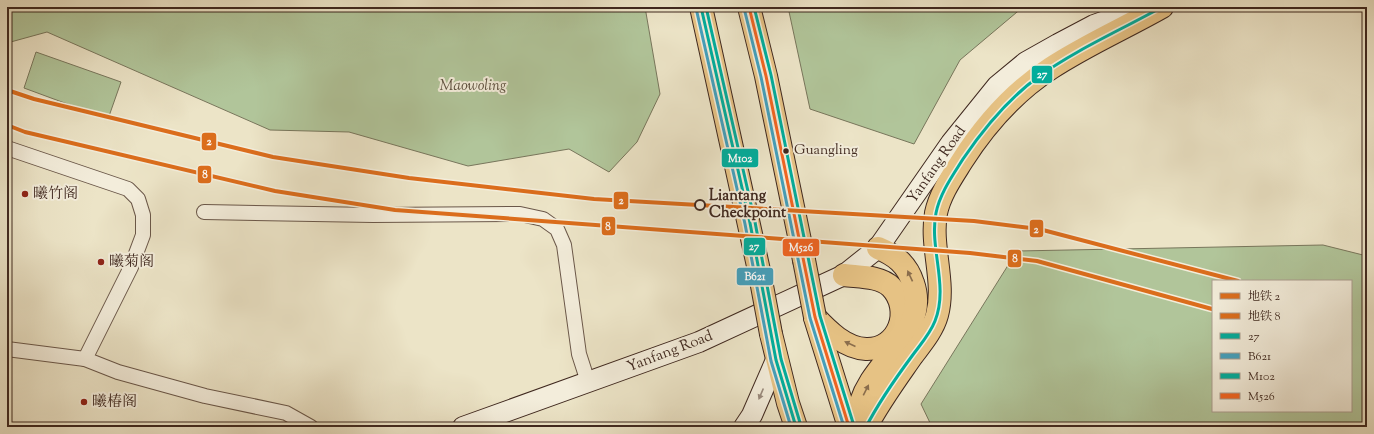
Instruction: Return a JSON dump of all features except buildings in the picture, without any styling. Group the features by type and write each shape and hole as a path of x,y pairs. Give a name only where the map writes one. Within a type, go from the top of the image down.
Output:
{"highway":[{"path":"701,7 760,275 776,360 796,427"},
{"path":"749,7 766,76 815,317 849,427"},
{"path":"866,427 887,391 930,330 937,316 940,300 934,228 937,211 952,176 973,145 1001,110 1016,95 1050,69 1162,7"},
{"path":"856,427 860,402 871,381 909,330 915,314 917,302 910,275 902,262 893,254 878,248"},
{"path":"815,317 833,334 852,346 866,348 878,347 889,343 897,331 901,320 900,302 890,287 877,280 844,275"}],"main road":[{"name":"Yanfang Road","path":"462,427 699,342 844,275 878,248 951,143 997,86 1026,62 1058,44 1094,25 1145,7"},
{"path":"744,427 752,415 776,360"}],"street":[{"path":"7,148 128,189 138,199 143,215 143,235 131,267 85,359"},
{"path":"204,212 373,215 492,213 520,214 543,219 557,229 564,245 579,354 588,382"},
{"path":"7,349 85,359 118,372 205,396 286,413 311,427"}],"green space":[{"name":"Maowoling","path":"7,7 645,7 660,94 637,142 609,172 569,149 468,166 349,132 270,130 47,32 7,43"},
{"path":"788,7 1023,7 960,60 914,144 810,109"},
{"path":"36,52 121,82 108,119 24,88"},
{"path":"1323,245 1367,256 1367,427 932,427 921,404 1017,251"}],"metro line":[{"name":"2","path":"7,90 34,99 273,157 409,178 594,199 974,221 1039,229 1234,280"},
{"name":"8","path":"7,125 25,132 275,191 395,210 970,253 1037,261 1212,309"}],"transit line":[{"name":"27","path":"701,7 750,223 776,360 796,427"},
{"name":"M102","path":"706,7 755,222 781,359 801,426"},
{"name":"M526","path":"749,7 766,76 815,317 849,427"},
{"name":"M102","path":"754,7 771,75 820,316 854,426"},
{"name":"27","path":"866,427 888,391 928,335 935,321 939,308 940,294 935,240 936,213 940,198 947,184 971,147 1007,104 1038,77 1068,57 1162,7"},
{"name":"B621","path":"696,8 745,224 771,361 791,427"},
{"name":"B621","path":"744,8 761,77 810,318 844,427"}],"place":[{"name":"Guangling","path":"786,151"},
{"name":"曦竹阁","path":"25,194"},
{"name":"Liantang Checkpoint","path":"700,205"},
{"name":"曦菊阁","path":"101,262"},
{"name":"曦椿阁","path":"84,402"}]}
